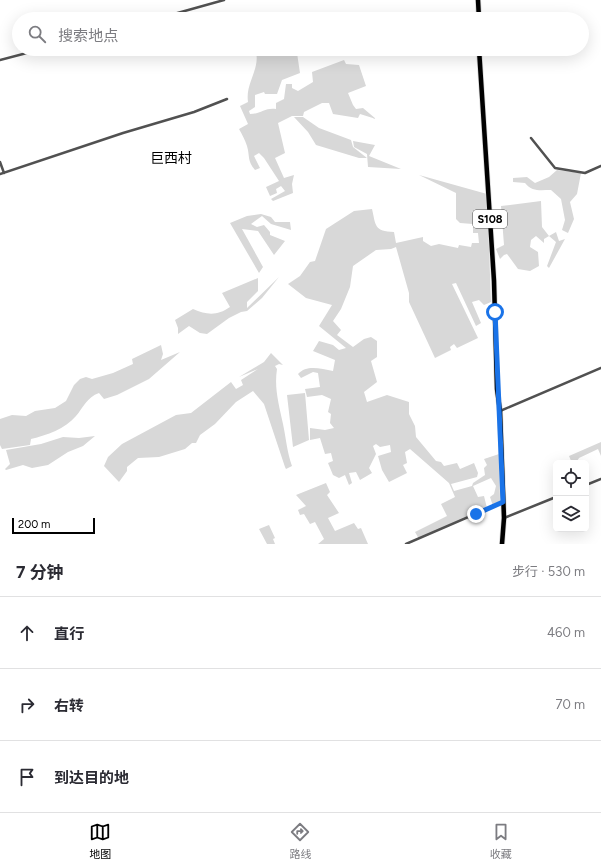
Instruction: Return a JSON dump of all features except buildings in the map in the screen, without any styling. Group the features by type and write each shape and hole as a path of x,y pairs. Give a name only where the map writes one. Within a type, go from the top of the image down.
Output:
{"main road":[{"path":"478,0 479,12"},
{"name":"S108","path":"480,56 494,281 497,389 500,411 504,518 502,544"}],"street":[{"path":"181,12 224,0"},
{"path":"0,60 15,56"},
{"path":"0,174 123,133 194,112 227,99"},
{"path":"531,138 555,168 585,173 601,166"},
{"path":"0,162 4,173"},
{"path":"500,411 601,368"},
{"path":"589,484 601,479"},
{"path":"504,518 553,498"},
{"path":"406,544 503,502"}],"shaded area":[{"path":"257,56 297,56 300,73 282,80 277,94 265,94 264,92 255,95 255,107 249,111 250,114 269,109 276,109 276,103 284,99 286,84 292,84 292,88 298,91 313,82 312,72 344,60 346,64 359,65 366,86 348,93 353,105 356,109 363,108 376,119 360,114 358,118 333,114 329,103 322,103 304,112 303,116 292,116 278,123 285,153 275,158 284,178 294,175 292,184 293,193 273,201 271,199 285,191 281,186 276,189 277,193 270,196 266,187 279,181 259,153 254,156 260,168 255,170 252,167 246,144 239,129 248,124 240,106 248,102 249,88"},
{"path":"294,117 303,117 319,128 351,140 353,147 367,158 359,158 316,145 308,132"},
{"path":"353,141 375,145 369,156 401,169 368,167 367,154 354,147"},
{"path":"557,170 581,173 577,194 570,202 574,219 568,233 562,230 565,220 561,199 551,190 536,190 530,188 525,183 513,182 513,178 527,177 535,183 549,177"},
{"path":"419,175 487,194 491,302 484,305 479,300 472,302 481,323 476,326 456,283 452,284 478,338 457,348 454,344 450,347 451,350 435,358 409,302 409,293 396,247 391,249 376,250 353,266 350,287 341,309 333,321 341,330 337,335 353,347 364,339 371,337 377,341 377,357 371,361 377,382 364,392 367,402 387,395 409,402 409,414 415,426 416,437 436,461 441,462 444,466 457,463 460,469 474,463 478,473 477,477 451,484 454,491 472,486 473,483 485,475 484,468 487,465 484,459 499,454 500,503 493,506 490,497 494,494 496,486 491,478 473,486 478,497 484,496 487,508 419,539 415,532 447,516 441,504 455,497 449,483 410,449 405,452 407,463 403,465 407,473 389,482 382,470 378,456 391,452 390,445 380,447 376,444 373,446 376,454 369,468 372,473 360,480 356,472 349,473 352,483 349,485 345,475 339,478 333,475 328,463 333,461 331,453 325,454 320,438 310,440 310,428 325,430 334,428 330,423 331,414 328,412 331,399 322,395 307,397 305,389 320,387 318,373 313,372 301,378 298,374 310,368 333,371 335,360 313,351 319,341 333,345 339,350 346,348 319,326 332,305 306,298 288,284 300,276 310,262 315,261 326,229 354,211 372,209 375,223 379,229 394,232 396,243 423,237 423,241 431,246 439,244 458,248 459,245 471,247 472,243 479,243 478,233 473,233 473,224 460,223 456,219 456,193"},
{"path":"541,201 542,227 549,236 544,239 544,243 536,236 531,240 530,247 538,252 539,266 530,271 518,269 507,254 500,259 496,249 504,245 501,206"},
{"path":"261,214 271,217 275,222 290,222 291,230 271,224 262,216 251,224 257,227 264,225 270,232 270,235 285,241 274,255 258,231 242,229 263,267 259,273 230,223 247,216"},
{"path":"556,232 559,241 565,239 549,268 547,266 556,242 549,236"},
{"path":"279,277 262,298 247,311 241,312 229,318 207,334 200,333 189,326 178,334 178,328 175,320 193,309 212,314 221,312 230,307 222,293 258,278 258,291 247,302 247,308"},
{"path":"161,345 163,354 161,360 180,352 149,379 117,395 104,399 99,393 88,400 72,421 67,425 31,439 30,445 2,449 0,445 0,419 12,415 26,416 35,411 55,408 66,401 74,385 80,379 86,377 92,379 113,373 133,364 132,359"},
{"path":"271,353 283,365 279,364 275,366 277,369 277,390 292,466 286,469 264,404 253,391 236,402 215,424 200,435 196,443 192,443 185,449 159,457 138,458 127,467 127,471 119,482 104,466 108,457 122,444 176,415 191,413 231,382 236,389 243,385 241,380 258,369 239,377 264,362"},
{"path":"305,393 309,440 293,447 287,395"},
{"path":"95,436 83,446 68,452 48,465 32,468 23,465 5,469 10,464 6,450 41,444 63,437 79,438"},
{"path":"601,442 601,456 598,449 578,460 571,460 569,456"},
{"path":"326,483 330,492 327,495 339,513 328,518 335,531 354,523 358,529 361,528 368,544 318,544 324,539 315,522 310,524 304,514 300,515 298,510 306,506 296,495"},
{"path":"269,525 275,538 273,539 275,544 267,544 259,529"}],"district":[{"name":"巨西村","path":"171,158"}],"route":[{"path":"476,514 503,502 500,411 497,389 495,312"}]}
